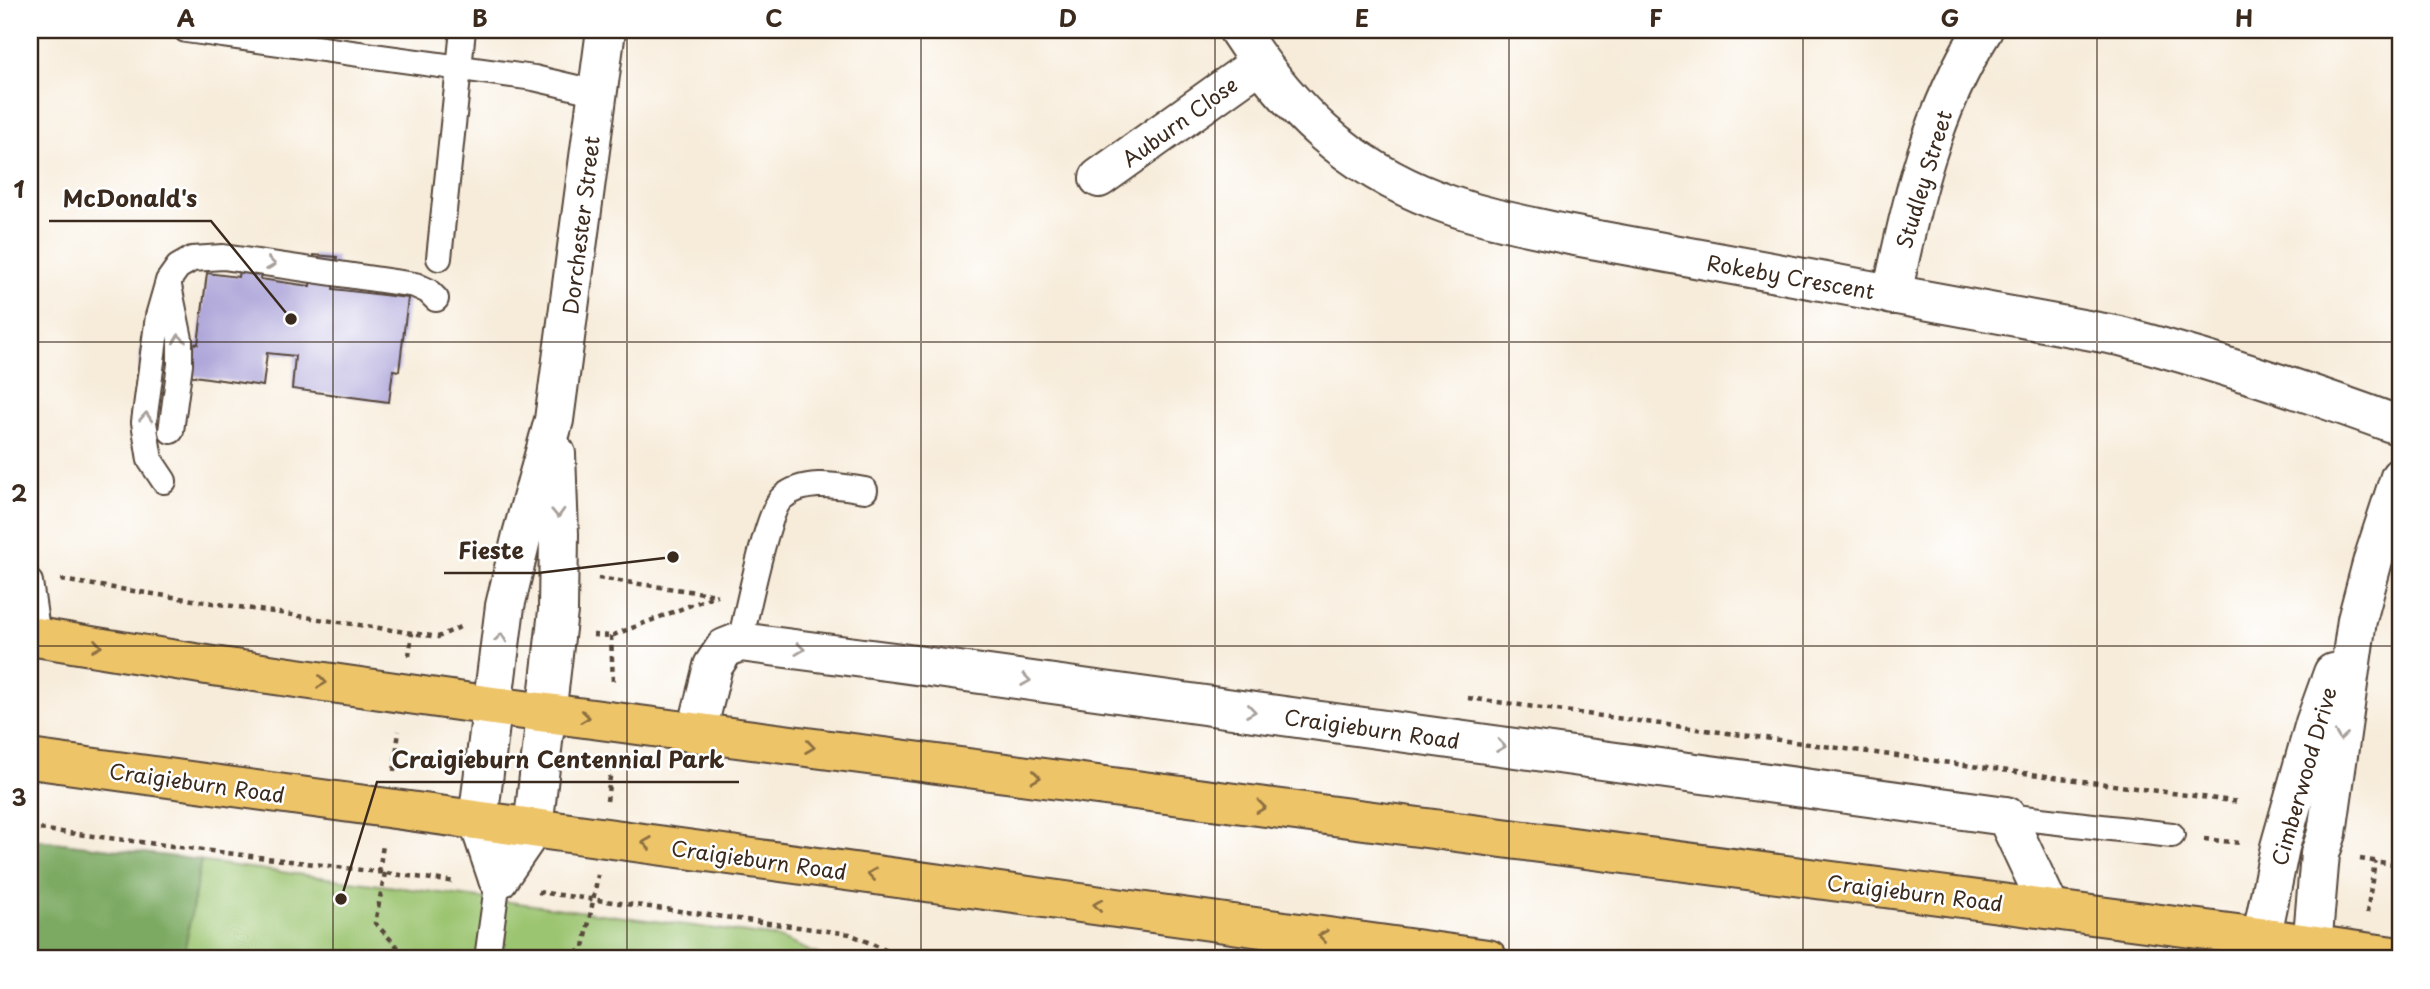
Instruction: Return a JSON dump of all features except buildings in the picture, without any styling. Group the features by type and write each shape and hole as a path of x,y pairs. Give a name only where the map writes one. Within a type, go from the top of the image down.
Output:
{"main road":[{"name":"Craigieburn Road","path":"34,636 213,666 493,706 2050,909 2259,948 2312,952 2392,949"},
{"name":"Craigieburn Road","path":"30,759 1472,958"}],"street":[{"name":"Dorchester Street","path":"478,820 505,606 554,420 606,30"},
{"name":"Rokeby Crescent","path":"1238,30 1259,63 1316,128 1356,160 1399,185 1438,201 1491,217 1570,235 2132,339 2284,383 2400,426"},
{"name":"Studley Street","path":"1892,295 1910,209 1927,150 1948,97 1983,30"},
{"name":"Auburn Close","path":"1099,178 1259,63"},
{"name":"Dorchester Street","path":"533,828 558,611 559,534 554,420"},
{"name":"Cimberwood Drive","path":"2312,952 2320,854 2327,833 2357,620 2372,561 2400,477"},
{"name":"Cimberwood Drive","path":"2259,948 2280,847 2328,685 2357,620"},
{"path":"697,731 713,666 725,648 740,642"},
{"name":"Craigieburn Road","path":"740,642 2006,816"},
{"path":"2006,816 2050,909"},
{"path":"478,820 498,879"},
{"path":"498,879 533,828"}],"lane":[{"path":"186,30 534,78 598,93"},
{"path":"439,258 463,30"},
{"path":"164,481 150,460 145,422 158,316 168,281 178,267 192,259 223,257 415,285 428,291 436,299"},
{"path":"168,281 180,339 180,364 171,431"},
{"path":"740,642 769,525 781,499 802,488 825,485 865,490"},
{"path":"30,582 34,636"},
{"path":"2006,816 2172,835"},
{"path":"487,959 498,879"}],"path":[{"path":"590,577 718,595"},
{"path":"57,579 438,637 464,625"},
{"path":"409,959 375,923 412,633"},
{"path":"568,959 584,947 595,900 615,721 611,636"},
{"path":"1467,698 2239,802"},
{"path":"2172,835 2280,847"}],"green space":[{"path":"30,839 777,937 828,959 30,959"},
{"path":"30,839 201,860 183,959 76,959 30,953"}],"place":[{"name":"McDonald's","path":"291,319"},
{"name":"Fieste","path":"673,557"},
{"name":"Craigieburn Centennial Park","path":"341,899"}]}
